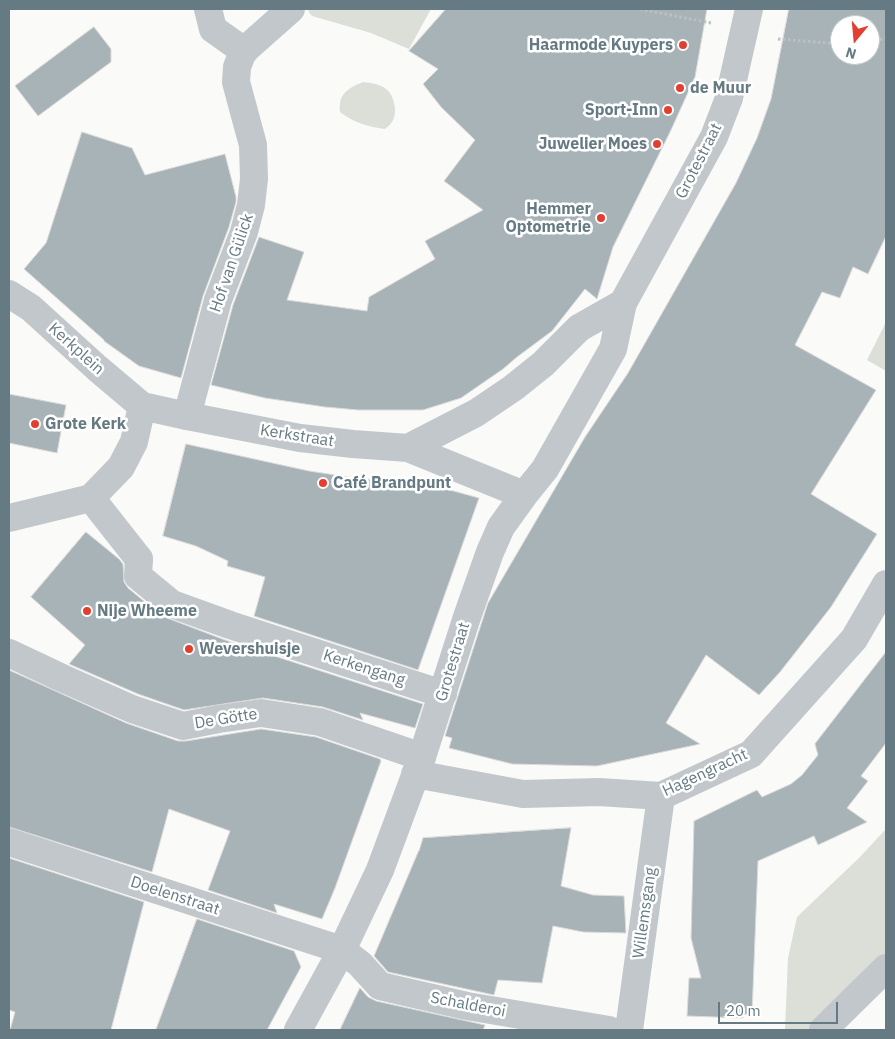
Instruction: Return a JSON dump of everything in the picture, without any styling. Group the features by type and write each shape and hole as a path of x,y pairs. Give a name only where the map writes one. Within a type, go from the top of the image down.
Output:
{"street":[{"path":"208,9 213,29 244,51"},
{"name":"Hof van Gülick","path":"187,416 218,300 244,232 252,205 254,179 253,145 236,82 237,67 244,51 252,42 291,9"},
{"name":"Grotestraat","path":"298,1030 342,950 380,870 395,833 443,694 467,617 501,527 545,469 613,349 623,303 714,137 729,98 747,20"},
{"name":"Kerkplein","path":"9,294 31,308 142,406 187,416"},
{"path":"408,448 476,413 513,388 543,364 580,328 623,303"},
{"path":"9,518 91,498 121,467 134,442 142,406"},
{"name":"Kerkstraat","path":"187,416 300,438 408,448 524,495"},
{"name":"Kerkengang","path":"91,498 139,559 138,576 172,604 230,625 443,694"},
{"name":"Hagengracht","path":"418,766 523,794 599,792 661,796 751,754 854,639 886,584"},
{"name":"De Götte","path":"9,653 132,709 183,726 261,713 320,722 418,766"},
{"name":"Willemsgang","path":"629,1030 661,796"},
{"name":"Doelenstraat","path":"9,842 342,950"},
{"name":"Schalderoi","path":"342,950 360,964 380,986 467,1006 609,1030"},
{"path":"823,1030 886,968"}],"path":[{"path":"640,9 747,20 783,40 830,43"}],"shaded area":[{"path":"312,9 431,9 409,49 371,33 312,16 308,11"},
{"path":"363,82 381,86 392,96 395,109 394,118 385,129 361,124 340,112 342,96 349,89"},
{"path":"886,322 886,371 867,360"},
{"path":"886,829 886,957 813,1030 785,1030 788,958 797,917 859,858"}],"building":[{"path":"446,9 707,9 695,77 613,247 597,299 585,289 552,331 503,369 461,398 423,410 358,410 325,407 265,398 211,385 233,305 259,237 304,252 287,300 367,311 369,297 435,259 425,241 483,210 444,181 475,140 441,107 423,84 438,69 409,51"},
{"path":"789,9 886,9 886,236 868,274 853,267 840,298 822,292 795,345 876,390 811,494 877,534 831,607 780,672 759,695 706,655 666,723 700,744 597,766 512,764 449,748 452,738 445,736 488,603 585,437 628,373 736,183 757,138 771,99"},
{"path":"94,27 111,49 111,62 38,116 15,86"},
{"path":"82,132 132,148 145,175 225,154 236,202 229,227 203,296 181,378 139,366 104,341 24,269 46,243"},
{"name":"Grote Kerk","path":"9,394 66,405 57,453 9,443"},
{"path":"186,444 309,471 362,479 417,481 479,498 418,670 254,616 265,577 227,566 228,561 196,546 163,536"},
{"path":"86,532 123,564 124,582 128,588 162,616 225,640 423,704 415,728 360,713 363,720 323,707 263,698 184,710 138,694 69,664 85,645 31,597"},
{"path":"886,652 886,743 861,776 868,781 847,808 867,822 818,845 814,836 758,861 752,1015 743,1014 743,1018 687,1016 689,978 701,978 691,938 694,821 757,790 762,797 791,784 802,775 818,755 815,744"},
{"path":"9,670 126,723 178,741 261,729 316,737 380,759 381,761 335,888 322,919 274,904 277,913 208,890 230,831 169,809 152,872 9,827"},
{"path":"571,828 561,886 593,895 624,896 626,933 583,932 553,926 542,983 498,980 494,995 388,972 374,956 423,838"},
{"path":"9,858 144,902 111,1030 10,1030 15,1012 9,1010"},
{"path":"197,919 294,951 301,967 267,1030 156,1030"},
{"path":"360,988 368,997 376,1001 485,1025 483,1030 340,1030"}],"place":[{"name":"Haarmode Kuypers","path":"683,45"},
{"name":"de Muur","path":"680,88"},
{"name":"Sport-Inn","path":"668,110"},
{"name":"Juwelier Moes","path":"657,144"},
{"name":"Hemmer Optometrie","path":"601,218"},
{"name":"Grote Kerk","path":"35,424"},
{"name":"Café Brandpunt","path":"323,483"},
{"name":"Nije Wheeme","path":"87,611"},
{"name":"Wevershuisje","path":"189,649"}]}
